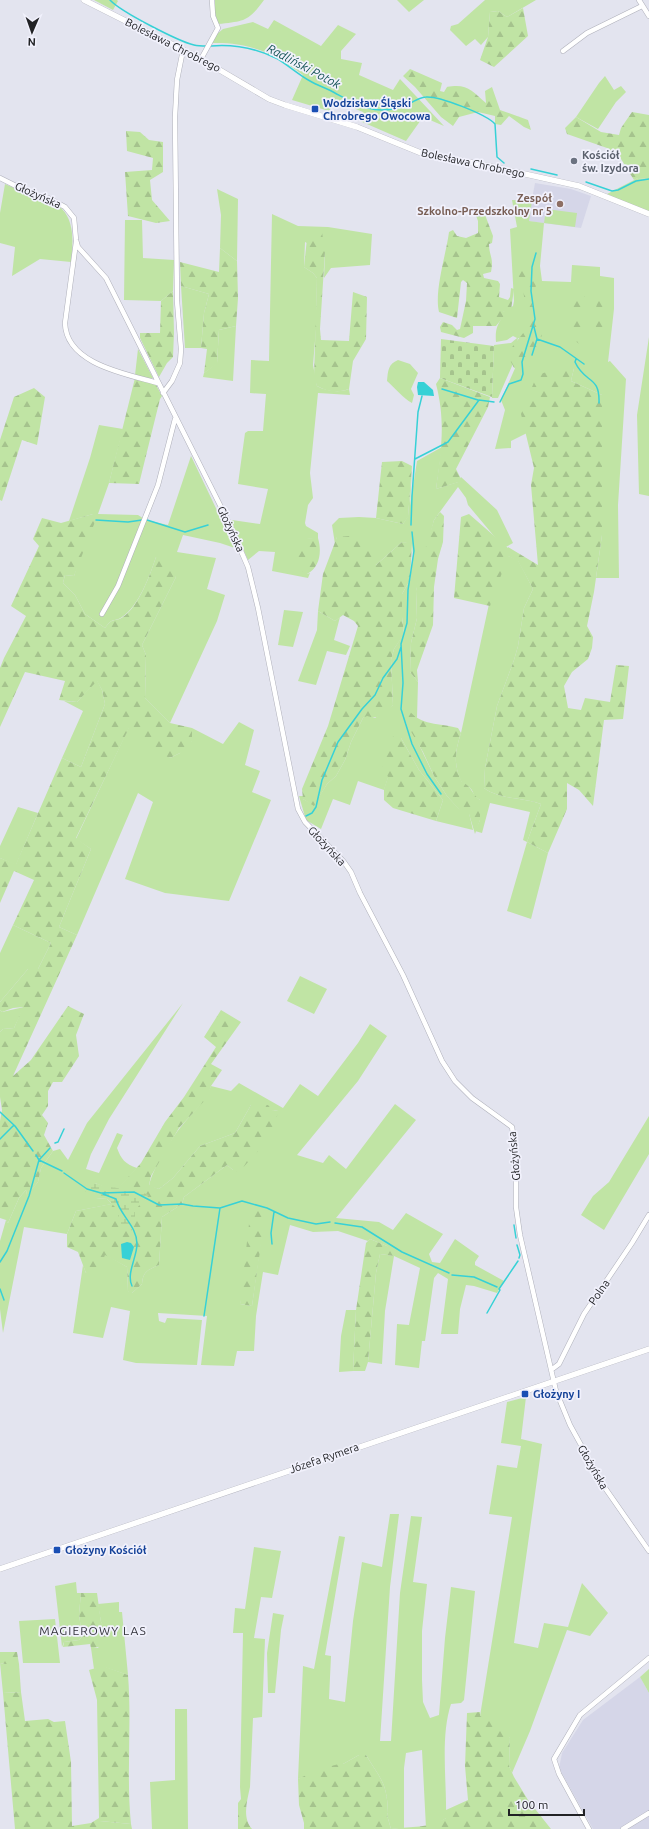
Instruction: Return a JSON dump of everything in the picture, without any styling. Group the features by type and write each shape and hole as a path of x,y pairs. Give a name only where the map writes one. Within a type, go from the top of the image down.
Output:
{"street":[{"name":"Bolesława Chrobrego","path":"84,0 201,59 269,99 357,127 421,153 579,186 649,214"},
{"path":"201,59 218,28 213,16 212,0"},
{"path":"639,0 649,16"},
{"path":"562,51 587,33 642,6"},
{"path":"163,393 172,381 180,363 181,349 178,301 175,117 177,80 183,50"},
{"name":"Głożyńska","path":"0,178 24,190 48,198 65,207 74,218 78,247 106,278 227,519 248,567 258,608 298,809 305,822 344,862 351,872 360,893 403,975 442,1061 454,1081 472,1098 512,1127 516,1152 516,1207 520,1236 553,1381 570,1426 589,1460 604,1485 649,1551"},
{"path":"76,240 65,323 65,334 76,350 91,361 121,373 158,382"},
{"path":"102,614 118,586 158,485 176,419"},
{"name":"Polna","path":"551,1370 559,1364 584,1314 649,1215"},
{"name":"Józefa Rymera","path":"0,1569 649,1349"},
{"path":"589,1829 559,1774 554,1759 580,1714 649,1658"},
{"path":"623,1829 649,1813"}],"shaded area":[{"name":"Zespół Szkolno-Przedszkolny nr 5","path":"535,183 571,189 591,196 581,228 528,221"},
{"path":"640,1677 649,1693 649,1829 593,1829 559,1768 562,1753 583,1720"}],"green space":[{"path":"94,0 117,0 118,1 113,10"},
{"path":"215,0 264,0 254,13 245,19 218,24 215,13"},
{"path":"397,0 424,0 409,12"},
{"path":"485,0 536,0 507,17 498,11 490,12 488,37 481,45 475,39 466,46 450,30 451,26 458,24"},
{"path":"523,8 528,36 494,67 480,60 488,37 490,12 498,11 507,17"},
{"path":"274,20 321,46 338,25 356,34 341,51 341,59 362,63 359,75 393,90 400,79 444,126 423,117 406,141 360,121 363,112 336,101 329,111 292,100 303,75 271,55 260,50 238,44 212,43 217,34 223,29 253,22 268,29"},
{"path":"410,69 442,83 440,91 444,92 447,87 464,87 469,89 486,103 485,91 492,87 500,110 528,120 531,130 524,127 509,116 501,125 495,124 495,116 478,112 459,117 453,126 441,117 415,87 403,76"},
{"path":"605,76 614,90 621,86 626,92 616,102 598,129 576,117"},
{"path":"632,112 649,115 649,179 638,178 634,180 621,159 607,148 567,134 565,128 576,117 601,132 619,135 621,128"},
{"path":"126,131 140,132 149,140 163,142 163,172 150,180 152,200 170,221 156,223 128,216 125,172 152,170 153,158 127,151"},
{"path":"638,178 649,179 649,211 642,210 607,194"},
{"path":"5,184 59,206 62,209 69,220 71,227 71,262 40,259 12,276 15,247 0,243 0,213"},
{"path":"217,189 238,199 237,261 220,248 221,215"},
{"path":"512,200 532,201 529,221 544,223 540,266 542,281 571,282 572,265 600,267 600,276 614,278 614,309 608,362 610,361 626,379 618,505 619,578 596,578 602,535 602,395 571,381 574,368 527,433 511,441 511,448 495,449 505,410 501,400 516,366 522,339 518,338 512,366 498,398 492,398 494,345 511,343 517,338 513,336 507,340 496,342 497,328 503,316 503,312 513,306 514,301 510,229 517,227"},
{"path":"476,208 484,212 493,236 492,243 489,244 492,260 491,272 483,274 484,278 498,281 500,284 499,297 508,300 510,297 511,288 514,289 511,310 503,312 504,316 496,326 473,326 473,333 464,338 441,332 440,327 443,322 452,325 457,330 460,329 466,301 467,283 463,280 461,282 457,318 439,312 438,294 449,232 453,230 457,236 466,238 478,233 478,221 474,210"},
{"path":"546,209 577,213 575,227 544,223"},
{"path":"272,214 298,226 328,227 372,234 370,265 331,268 324,278 325,252 305,242 304,267 313,273 317,278 316,329 313,365 317,386 333,391 349,389 350,395 318,393 310,473 313,498 308,505 305,523 306,526 318,533 318,538 307,539 307,574 310,573 308,578 272,571 275,552 259,551 248,560 231,522 232,520 260,524 268,489 238,484 245,433 248,431 263,431 266,394 250,393 251,360 269,361"},
{"path":"125,220 142,220 143,258 174,260 173,291 161,301 124,300"},
{"path":"308,229 322,232 325,252 320,329 321,340 349,341 353,292 367,297 366,339 353,361 349,389 341,391 325,390 317,386 314,377 317,278 313,273 304,267"},
{"path":"220,248 237,261 238,298 236,326 219,330 217,364 204,373 207,349 201,348 204,313 209,294 181,286 180,262 219,272"},
{"path":"527,268 537,272 541,281 536,285 532,305 537,311 537,318 542,335 529,367 520,369 514,368 510,360 509,351 524,332 527,316 522,283 517,270"},
{"path":"181,286 209,294 204,313 201,348 185,348"},
{"path":"579,289 584,291 585,297 582,346 570,337 572,293"},
{"path":"173,291 173,357 167,363 159,377 140,338 140,333 160,333 161,301"},
{"path":"598,294 605,296 608,300 602,337 598,339 596,338 596,308"},
{"path":"236,326 233,381 203,377 204,373 217,363 219,330"},
{"path":"649,337 649,496 639,494 637,415"},
{"path":"441,339 494,346 492,397 440,378"},
{"path":"138,349 153,378 150,379 135,375"},
{"path":"398,360 410,364 418,373 411,389 414,395 412,403 402,396 387,381 390,366"},
{"path":"574,368 571,381 602,395 602,535 594,592 587,626 593,637 592,648 588,659 572,672 564,686 568,708 581,710 585,698 610,702 616,665 629,666 623,719 604,720 593,806 579,790 567,783 567,809 548,853 527,842 541,804 497,795 484,788 485,768 497,706 518,646 524,608 533,589 518,561 508,556 490,606 454,598 461,517 469,514 508,548 538,565 531,485 534,468 521,414 537,375 553,370"},
{"path":"135,378 156,385 162,396 139,484 109,483"},
{"path":"440,378 490,397 488,407 456,469 462,481 436,489 442,436 441,411 436,384"},
{"path":"34,388 45,397 37,445 22,440 2,501 0,500 0,440 14,397"},
{"path":"99,425 123,429 109,483 98,514 138,515 146,520 168,525 191,456 235,548 220,543 183,535 177,552 216,558 207,589 225,595 217,621 170,723 145,698 146,655 142,645 176,577 156,557 143,590 134,606 122,617 112,621 105,628 85,614 75,595 63,583 65,575 74,576 93,514 69,521 90,458"},
{"path":"442,447 436,489 458,482 461,477 497,510 513,543 504,548 468,505 466,498 458,487 434,520 416,591 417,618 411,643 410,672 418,682 417,718 413,716 406,723 412,730 434,776 447,796 459,809 469,813 473,830 436,821 443,800 419,770 401,738 384,790 358,781 350,805 333,799 321,829 306,820 299,796 303,796 303,799 314,805 327,784 336,776 345,760 351,742 363,718 367,715 375,718 393,705 391,660 394,649 404,633 402,594 410,580 413,556 412,544 402,542 376,565 337,537 335,544 332,525 339,518 359,517 376,518 403,524 408,516 412,466 410,506 417,461"},
{"path":"402,461 412,466 408,517 403,524 376,518 382,462"},
{"path":"440,512 444,516 443,542 438,559 434,587 433,625 417,670 418,682 410,672 411,643 417,618 416,591 420,566 434,520"},
{"path":"98,514 74,576 65,575 63,583 75,595 85,614 105,628 112,621 123,617 134,606 143,590 156,557 168,559 176,577 142,645 146,655 145,698 170,723 192,728 192,741 189,752 180,753 170,758 150,749 129,728 76,838 91,849 59,927 77,935 13,1076 31,1060 68,1006 84,1014 76,1035 79,1056 62,1082 53,1082 48,1091 48,1106 42,1115 48,1123 44,1135 53,1151 41,1168 38,1182 27,1196 26,1190 19,1198 8,1223 6,1220 0,1218 0,1121 2,1110 0,1097 0,1032 3,1029 14,1028 23,1007 13,1008 2,1012 0,1010 0,1002 28,969 38,969 51,943 13,925 34,880 14,871 0,903 0,858 16,864 62,758 81,767 105,704 102,690 97,681 77,702 59,700 65,681 25,672 0,727 0,668 26,616 11,606 39,546 33,539 42,518 61,523"},
{"path":"350,536 368,542 376,565 402,542 412,543 410,580 402,594 404,634 394,649 391,660 393,705 378,717 367,716 363,718 351,742 345,760 336,776 327,784 314,806 303,799 302,789 328,726 358,626 354,621 343,615 335,621 318,611 323,574 337,537"},
{"path":"309,538 318,538 320,549 319,559 315,567 307,574 297,565 295,551 300,542"},
{"path":"506,555 518,560 533,589 524,608 518,646 497,706 485,768 484,788 497,795 541,804 527,842 523,840 530,812 490,803 482,833 475,831 480,820 480,800 474,796 473,791 470,788 462,783 456,764 457,746 489,604"},
{"path":"284,610 303,612 293,647 278,645"},
{"path":"318,611 335,621 340,617 334,640 350,646 346,655 327,651 316,685 298,681 317,630"},
{"path":"97,680 102,690 105,704 81,767 62,758 83,711 64,701 77,702"},
{"path":"408,709 424,721 458,728 461,733 456,752 457,770 462,782 468,786 480,800 480,820 475,834 469,814 464,815 447,796 434,776 423,752 406,723 404,711"},
{"path":"239,722 254,730 245,765 260,771 252,792 271,800 229,901 165,893 125,879 153,802 138,793 77,935 59,927 91,849 76,839 129,727 170,758 180,753 192,741 192,728 223,744"},
{"path":"394,734 401,738 419,770 443,800 436,821 393,808 384,800 384,789 388,777 382,765"},
{"path":"18,807 38,813 16,865 0,858 0,846"},
{"path":"527,842 548,853 531,919 507,911"},
{"path":"13,925 51,943 38,969 28,969 0,1002 0,953"},
{"path":"300,976 327,989 314,1014 287,1001"},
{"path":"183,1003 109,1119 91,1154 86,1169 99,1173 117,1133 123,1135 117,1148 120,1155 126,1163 137,1168 118,1189 107,1188 95,1183 96,1198 107,1199 112,1204 76,1211 67,1234 24,1227 3,1333 0,1309 0,1241 6,1220 8,1223 19,1198 26,1190 27,1195 38,1182 41,1168 53,1151 60,1149 68,1160 87,1123"},
{"path":"24,1007 14,1028 3,1029 0,1032 0,1010 2,1012"},
{"path":"221,1010 241,1022 211,1064 222,1070 211,1086 207,1098 179,1128 151,1176 149,1185 159,1189 173,1178 200,1146 235,1133 251,1105 268,1105 273,1111 278,1110 276,1120 264,1144 239,1172 233,1170 227,1165 184,1197 182,1204 162,1217 159,1265 149,1270 145,1274 142,1284 132,1293 133,1299 128,1291 127,1267 105,1255 99,1270 86,1273 78,1252 67,1247 67,1234 76,1211 111,1204 119,1187 141,1163 165,1122 184,1097 216,1047 204,1037"},
{"path":"370,1024 387,1036 358,1081 297,1155 323,1163 329,1155 346,1169 395,1104 416,1120 336,1218 379,1222 393,1230 406,1213 443,1234 429,1254 432,1262 440,1263 455,1239 479,1256 475,1262 475,1265 504,1281 497,1293 466,1285 460,1309 458,1334 441,1334 448,1279 438,1273 434,1278 425,1341 422,1341 419,1368 395,1365 397,1324 409,1325 420,1268 394,1256 387,1246 370,1239 368,1241 338,1231 313,1232 290,1225 278,1275 263,1272 256,1316 254,1351 237,1351 234,1366 201,1365 207,1316 158,1313 159,1321 165,1323 167,1318 202,1320 197,1365 136,1363 123,1360 130,1311 111,1307 103,1338 73,1333 83,1265 86,1273 105,1254 127,1267 128,1291 132,1293 142,1284 145,1274 152,1268 159,1265 162,1217 182,1204 184,1197 227,1165 233,1170 278,1110 273,1111 251,1105 235,1133 200,1146 173,1178 159,1189 149,1186 157,1164 180,1128 205,1098 211,1086 231,1091 239,1083 283,1108 300,1084 318,1096 358,1043","holes":["265,1210 252,1306 240,1304"]},
{"path":"649,1116 649,1154 604,1230 581,1215 593,1196 609,1182"},
{"path":"95,1183 108,1187 142,1192 149,1195 135,1210 135,1224 130,1233 119,1225 119,1218 115,1207 107,1199 96,1198 85,1191 87,1184"},
{"path":"251,1206 266,1210 252,1306 240,1304"},
{"path":"370,1239 397,1250 400,1254 394,1256 380,1254 376,1273 368,1362 365,1371 353,1371 356,1310 366,1243"},
{"path":"380,1254 394,1256 385,1311 382,1364 368,1362 376,1273"},
{"path":"346,1310 356,1310 353,1371 339,1372 341,1336"},
{"path":"526,1397 521,1439 542,1444 514,1643 538,1648 544,1623 568,1627 582,1583 608,1613 590,1636 567,1630 530,1731 512,1773 509,1766 510,1738 480,1716 512,1517 489,1514 497,1465 517,1468 521,1446 501,1443 507,1402"},
{"path":"390,1514 399,1514 390,1587 380,1741 391,1741 400,1593 411,1516 422,1517 413,1582 427,1584 422,1631 422,1680 423,1702 430,1718 439,1715 445,1638 451,1587 475,1591 464,1700 461,1703 451,1704 446,1731 446,1818 437,1824 426,1828 422,1750 406,1753 404,1768 404,1828 391,1829 387,1815 385,1788 366,1755 359,1755 343,1764 298,1779 303,1666 314,1669 339,1536 345,1537 325,1655 331,1656 329,1699 345,1702 353,1621 362,1562 382,1567"},
{"path":"254,1547 281,1551 272,1598 261,1597 254,1638 265,1639 262,1717 253,1718 250,1787 240,1787 243,1633 233,1633 235,1608 245,1609"},
{"path":"76,1582 77,1593 81,1593 79,1614 82,1637 79,1640 64,1642 62,1647 55,1586"},
{"path":"81,1593 97,1593 101,1622 105,1628 108,1641 96,1648 91,1648 90,1644 63,1647 64,1642 79,1640 82,1637 79,1614"},
{"path":"119,1602 119,1612 122,1612 128,1675 104,1667 94,1669 91,1648 98,1648 107,1634 101,1622 98,1604"},
{"path":"273,1613 284,1615 281,1630 275,1693 268,1693 267,1653"},
{"path":"55,1619 60,1663 23,1663 19,1621"},
{"path":"0,1652 17,1652 19,1664 0,1663"},
{"path":"0,1663 19,1664 21,1692 3,1693"},
{"path":"103,1666 128,1675 129,1787 131,1824 100,1821 100,1829 15,1829 3,1693 21,1692 25,1721 48,1719 54,1722 65,1721 71,1762 72,1826 91,1823 99,1818 97,1700 89,1670"},
{"path":"649,1669 649,1693 640,1677"},
{"path":"175,1709 187,1709 188,1829 152,1829 150,1782 175,1780"},
{"path":"480,1712 480,1716 497,1720 510,1738 509,1766 528,1800 551,1829 391,1829 426,1826 439,1822 446,1818 446,1810 468,1800 465,1766 467,1713"},
{"path":"359,1755 366,1755 385,1788 387,1815 391,1829 304,1829 304,1823 299,1805 298,1779 319,1769 343,1764"},
{"path":"240,1787 250,1787 246,1815 252,1829 238,1829 238,1803 241,1799"},
{"path":"100,1821 131,1824 132,1829 100,1829"}],"water":[{"path":"418,382 424,382 433,390 434,396 418,395"},
{"path":"127,1242 131,1243 134,1247 130,1260 122,1258 121,1244"}],"waterway":[{"name":"Radliński Potok","path":"110,0 126,12 163,32 194,45 207,46"},
{"name":"Radliński Potok","path":"211,46 237,46 270,55 313,83 355,104 368,108 378,110 394,109 426,97 441,99 462,106 482,115 495,124 497,157 504,163"},
{"name":"Radliński Potok","path":"531,169 557,175"},
{"name":"Radliński Potok","path":"586,182 612,191 618,190 636,181 649,179"},
{"path":"500,402 509,384 521,380 523,374 522,362 535,319 531,291 532,267 536,253"},
{"path":"534,327 537,339 560,347 584,364"},
{"path":"532,355 537,339"},
{"path":"576,359 575,362 579,369 597,388 599,403"},
{"path":"442,389 478,400"},
{"path":"411,525 418,412 422,396"},
{"path":"415,459 448,442 479,400 494,402"},
{"path":"96,520 128,522 142,520"},
{"path":"147,520 185,532 208,525"},
{"path":"412,532 414,551 408,590 407,623 401,644 403,683 401,709 412,744 427,774 441,794"},
{"path":"306,816 312,813 316,807 322,780 338,742 362,709 375,695 383,678 397,659 401,647"},
{"path":"0,1112 15,1126 33,1151"},
{"path":"0,1139 14,1125"},
{"path":"55,1143 58,1142 64,1129"},
{"path":"0,1262 7,1251 29,1196 39,1160 50,1148"},
{"path":"36,1155 39,1160 62,1171"},
{"path":"64,1173 87,1189 101,1193 134,1192 159,1205 182,1204 220,1208 242,1201 267,1208 288,1218 316,1224 330,1222"},
{"path":"103,1194 116,1199 136,1238 137,1249 130,1276 132,1286"},
{"path":"204,1316 220,1208"},
{"path":"272,1244 271,1233 274,1212"},
{"path":"335,1223 362,1227 402,1252 449,1273"},
{"path":"514,1225 516,1238"},
{"path":"517,1245 520,1255 519,1258"},
{"path":"487,1313 500,1290 499,1289 518,1261"},
{"path":"452,1275 474,1277 497,1287"},
{"path":"0,1289 4,1300"}],"place":[{"name":"Wodzisław Śląski Chrobrego Owocowa","path":"315,109"},
{"name":"Kościół św. Izydora","path":"574,161"},
{"name":"Zespół Szkolno-Przedszkolny nr 5","path":"560,204"},
{"name":"Głożyny I","path":"525,1394"},
{"name":"Głożyny Kościół","path":"57,1550"}],"district":[{"name":"MAGIEROWY LAS","path":"93,1630"}]}
